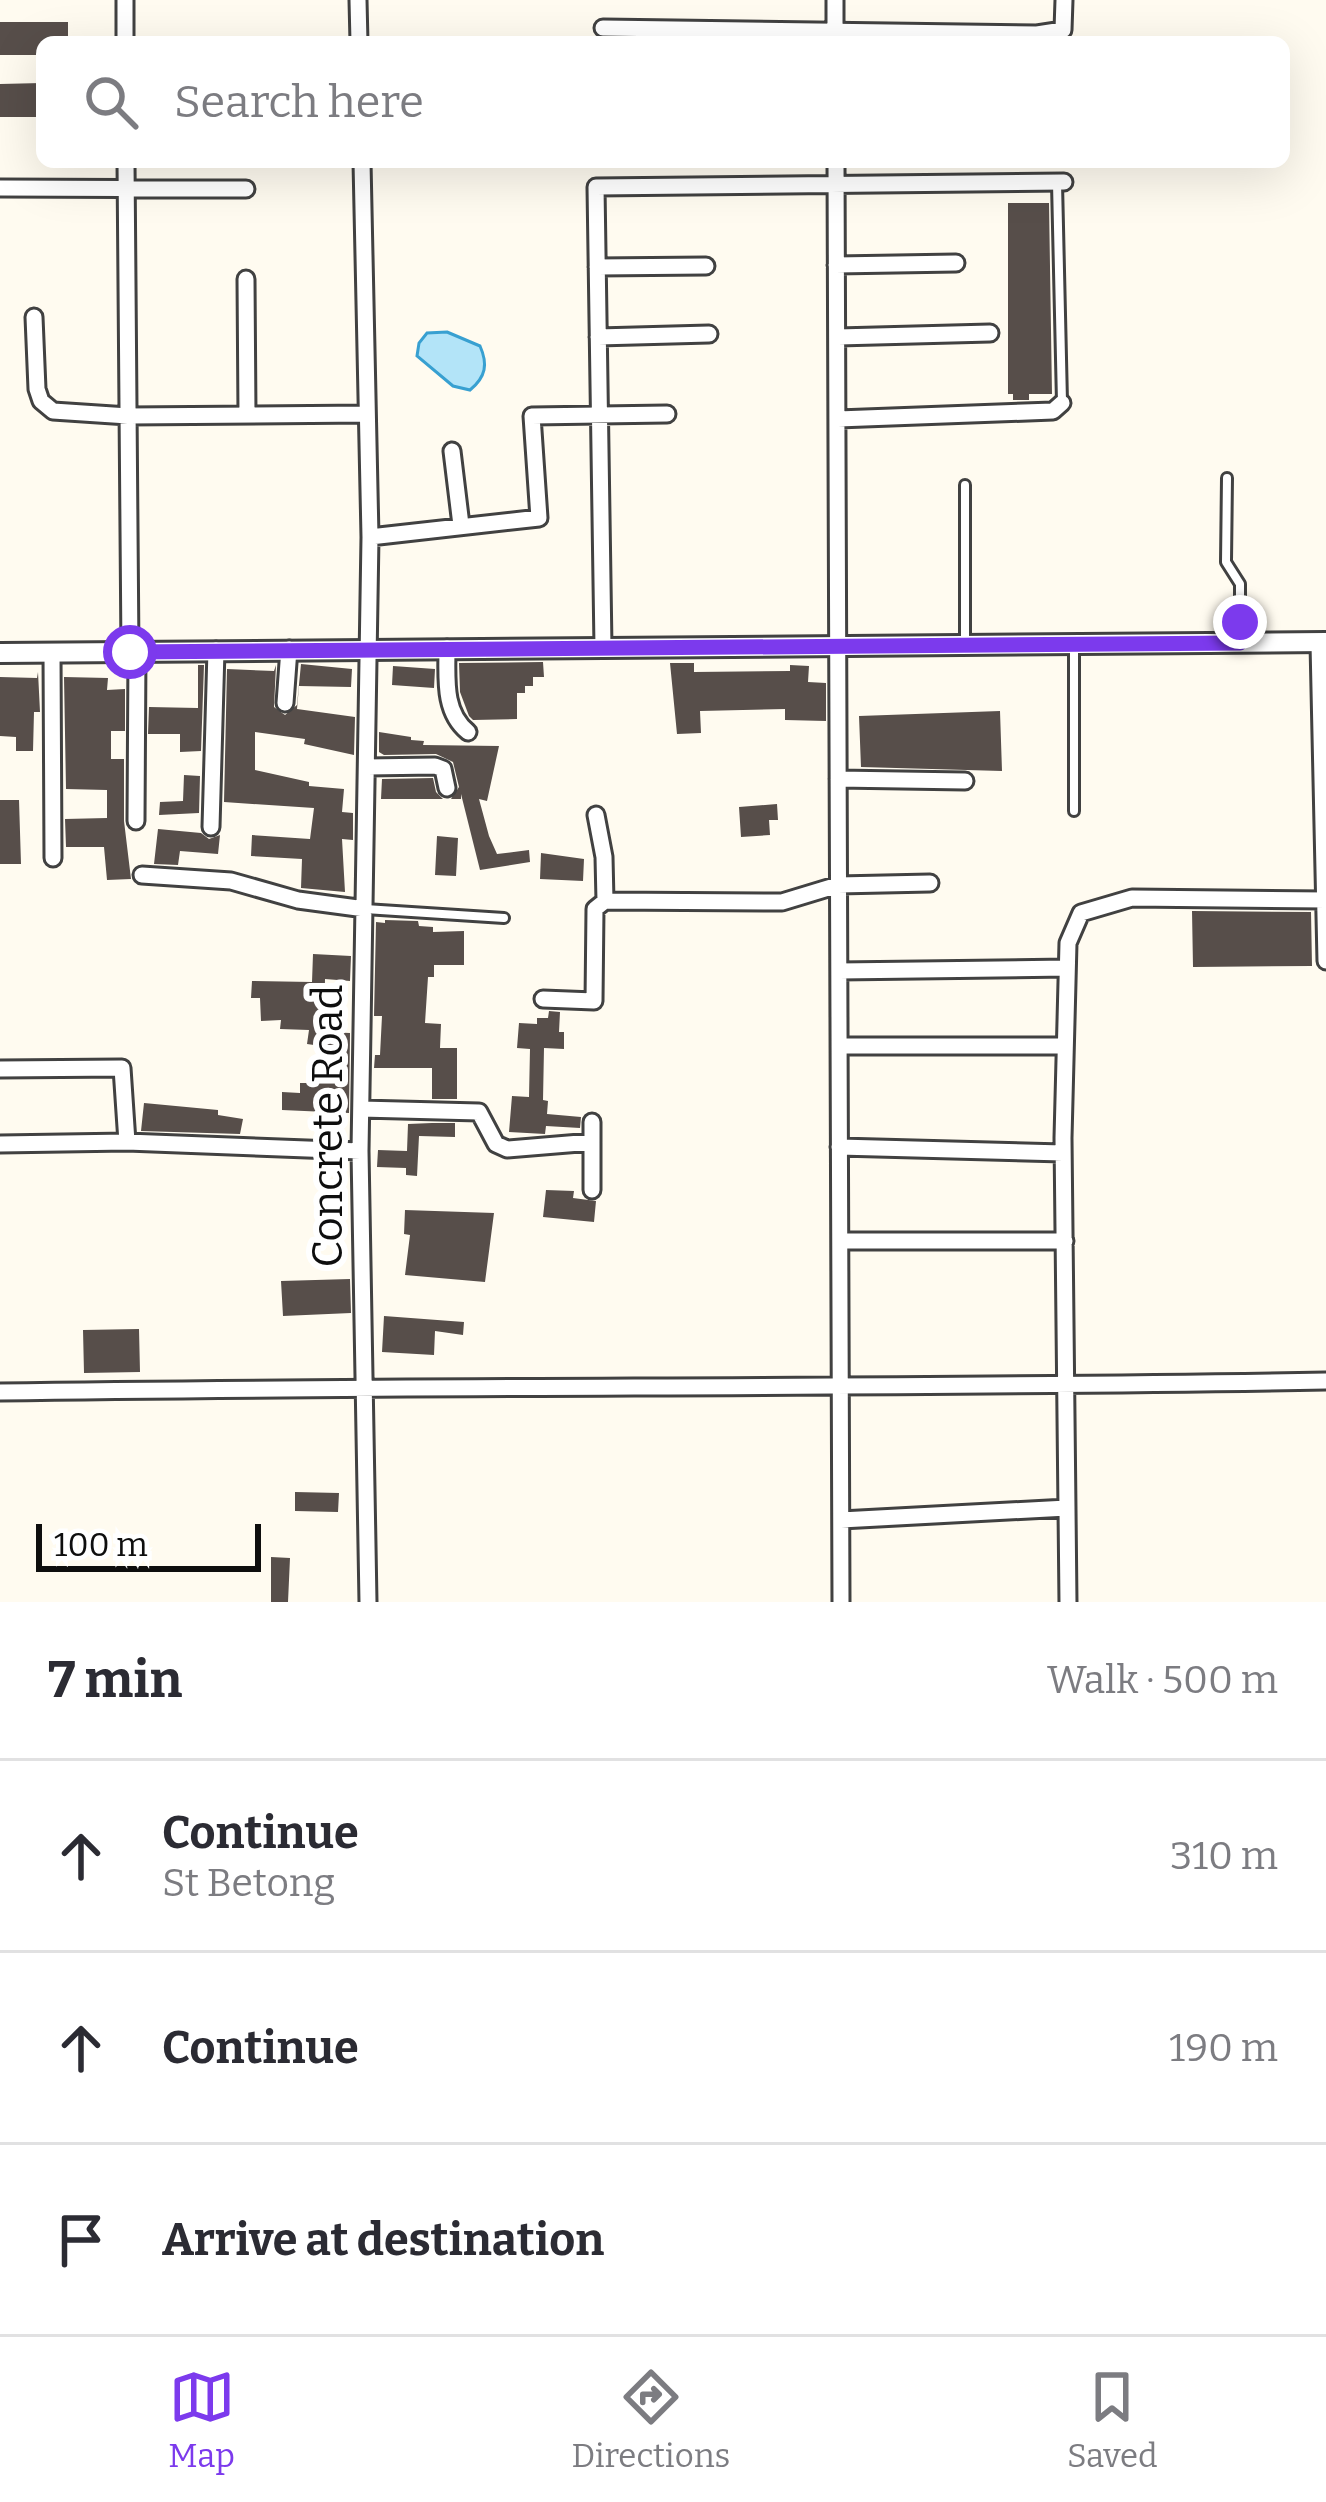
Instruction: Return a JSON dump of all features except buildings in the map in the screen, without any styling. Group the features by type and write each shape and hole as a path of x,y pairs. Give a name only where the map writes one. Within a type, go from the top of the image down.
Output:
{"street":[{"path":"125,0 125,36"},
{"path":"358,0 359,36"},
{"path":"835,0 835,36"},
{"path":"603,28 835,36 1063,36 1064,0"},
{"path":"126,168 136,821"},
{"name":"Concrete Road","path":"362,168 370,536 360,1150 368,1602"},
{"path":"836,168 841,1602"},
{"path":"603,647 596,188 1060,182"},
{"path":"0,188 246,188"},
{"path":"836,265 956,263"},
{"path":"597,267 706,266"},
{"path":"246,279 247,415"},
{"path":"34,317 41,401 53,410 128,416 368,414"},
{"path":"598,337 709,334"},
{"path":"838,337 990,334"},
{"path":"838,419 1053,411 1062,404"},
{"path":"370,536 539,518 532,416 668,414"},
{"path":"452,451 460,525"},
{"path":"0,653 1323,643 1326,962"},
{"path":"447,648 447,691 456,722 468,731"},
{"path":"211,827 216,650"},
{"path":"285,703 289,650"},
{"path":"52,653 53,857"},
{"path":"367,767 435,766 442,769 447,788"},
{"path":"838,779 965,781"},
{"path":"543,999 594,1001 596,909 604,901 604,857 596,815"},
{"path":"142,875 231,881 298,900 364,909"},
{"path":"604,901 782,902 838,885 930,883"},
{"path":"1068,1602 1064,1154 1068,943 1081,913 1122,899 1324,900"},
{"path":"839,970 1067,968"},
{"path":"839,1046 1065,1046"},
{"path":"0,1069 122,1068 127,1142"},
{"path":"361,1108 479,1112 496,1144 506,1149 592,1142"},
{"path":"592,1122 592,1190"},
{"path":"0,1144 127,1142 360,1150"},
{"path":"839,1147 1064,1154"},
{"path":"840,1241 1065,1241"},
{"path":"0,1392 1326,1381"},
{"path":"841,1520 1067,1508"}],"lane":[{"path":"1060,182 1062,404"},
{"path":"1227,478 1226,562 1240,584 1240,643"},
{"path":"965,485 965,644"},
{"path":"1074,643 1074,811"},
{"path":"364,909 505,918"}],"water":[{"path":"447,332 480,346 484,370 470,390 453,386 417,356 427,333"}],"route":[{"path":"130,652 1240,643 1240,622"}]}
